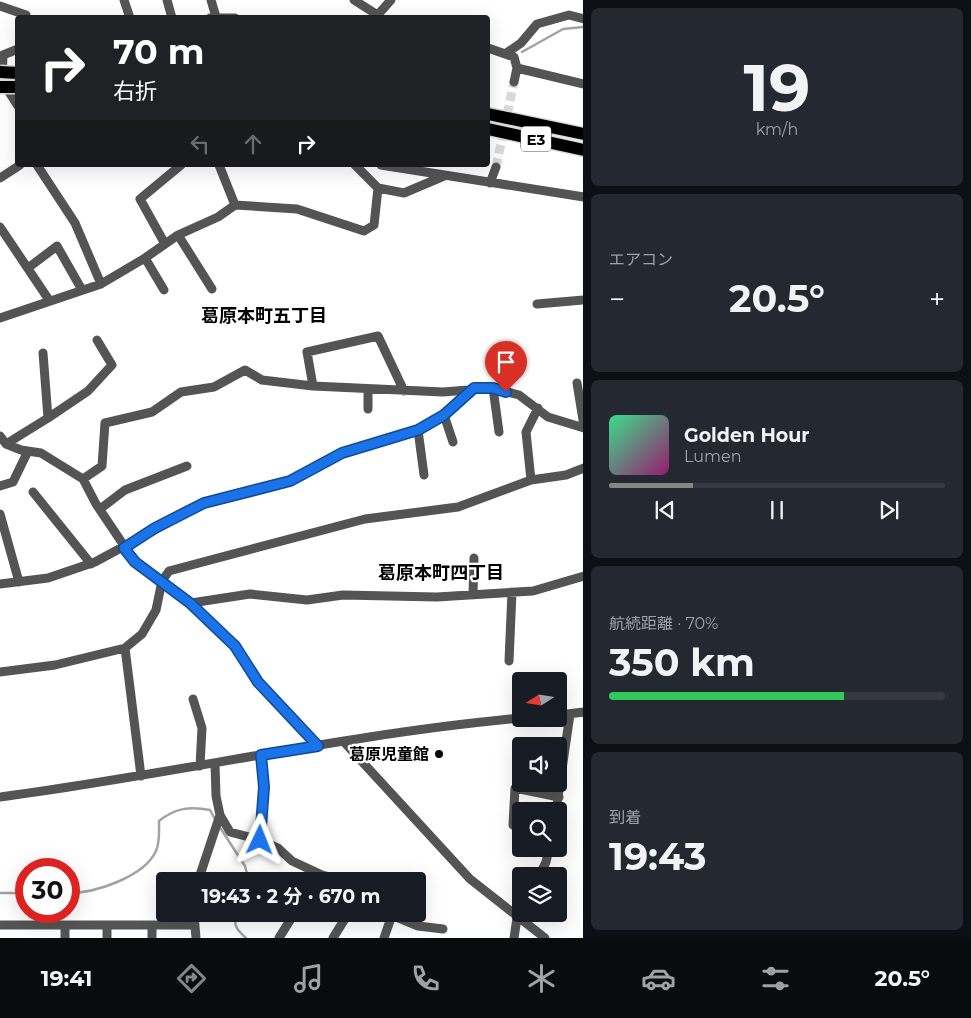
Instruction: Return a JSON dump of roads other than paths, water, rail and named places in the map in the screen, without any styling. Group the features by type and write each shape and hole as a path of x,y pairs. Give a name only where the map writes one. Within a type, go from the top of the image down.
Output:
{"highway":[{"path":"0,72 15,73"},
{"path":"0,87 15,87"},
{"name":"E3","path":"490,114 583,134"},
{"name":"E3","path":"490,128 583,150"}],"street":[{"path":"124,0 129,15"},
{"path":"167,0 171,15"},
{"path":"211,0 215,15"},
{"path":"354,0 375,15"},
{"path":"377,15 391,0"},
{"path":"0,6 26,15"},
{"path":"505,54 522,43 537,24 569,15 583,18"},
{"path":"490,49 514,57 517,68 514,82"},
{"path":"15,50 2,54 2,81 15,101"},
{"path":"517,68 583,84"},
{"path":"0,178 17,167"},
{"path":"38,167 75,223 101,284"},
{"path":"165,244 140,199 179,167"},
{"path":"219,167 235,205"},
{"path":"357,167 378,188 404,193 444,176"},
{"path":"393,167 583,198"},
{"path":"490,183 496,167"},
{"path":"1,315 101,284 145,258 178,235 218,217 235,205 297,209 364,231 374,224 378,188"},
{"path":"0,226 49,300"},
{"path":"178,235 212,289"},
{"path":"28,268 57,246 82,290"},
{"path":"145,258 164,290"},
{"path":"537,304 583,300"},
{"path":"313,386 307,352 378,336 404,391"},
{"path":"6,444 88,391 112,365 97,340"},
{"path":"43,353 48,418"},
{"path":"83,479 102,466 105,423 152,412 181,392 214,387 246,370 262,380 313,386 443,392 474,388 493,388 519,395 548,417 583,427"},
{"path":"577,382 583,421"},
{"path":"0,584 48,578 91,564 124,548 155,528 204,503 290,481 342,453 418,430 444,415 474,388"},
{"path":"493,388 499,432"},
{"path":"368,389 368,409"},
{"path":"531,480 526,432 538,408"},
{"path":"444,415 452,442"},
{"path":"418,430 424,475"},
{"path":"0,436 6,444 41,453 83,479 124,548 135,562 190,603 235,646 258,682 318,746"},
{"path":"0,486 12,482 28,451"},
{"path":"100,509 125,490 187,466"},
{"path":"0,672 55,665 125,648 142,634 156,610 162,581 168,571 365,519 458,507 531,480 566,475 583,468"},
{"path":"33,492 91,564"},
{"path":"0,514 19,582"},
{"path":"472,594 474,558"},
{"path":"190,603 250,594 307,600 343,595 437,596 512,592 533,590 583,576"},
{"path":"509,661 512,592"},
{"path":"125,648 141,776"},
{"path":"193,699 202,728 200,766"},
{"path":"558,802 570,714 583,712"},
{"path":"1,798 439,726 512,719"},
{"path":"344,742 470,879 512,909"},
{"path":"260,840 264,787 261,755"},
{"path":"215,764 216,796 220,816 230,832 260,840 278,848 292,862 307,872"},
{"path":"514,802 515,788 559,798"},
{"path":"201,872 220,816"},
{"path":"279,938 289,922"},
{"path":"333,938 343,922"},
{"path":"384,938 388,922"},
{"path":"409,922 418,926 443,929"},
{"path":"514,938 517,922"},
{"path":"528,922 545,938"},
{"path":"152,924 152,938"},
{"path":"0,925 194,925 196,938"},
{"path":"65,926 65,938"},
{"path":"107,926 107,938"}],"waterway":[{"path":"522,52 563,29 583,27"},
{"path":"80,892 105,887 141,869 156,851 159,840 159,821 171,813 189,808 210,810 216,821"},
{"path":"219,826 245,866 247,872"},
{"path":"0,893 15,893"},
{"path":"235,922 246,938"}],"tunnel":[{"path":"496,167 514,82"}],"place":[{"name":"葛原児童館","path":"439,754"}],"district":[{"name":"葛原本町五丁目","path":"264,316"},
{"name":"葛原本町四丁目","path":"441,573"}]}
